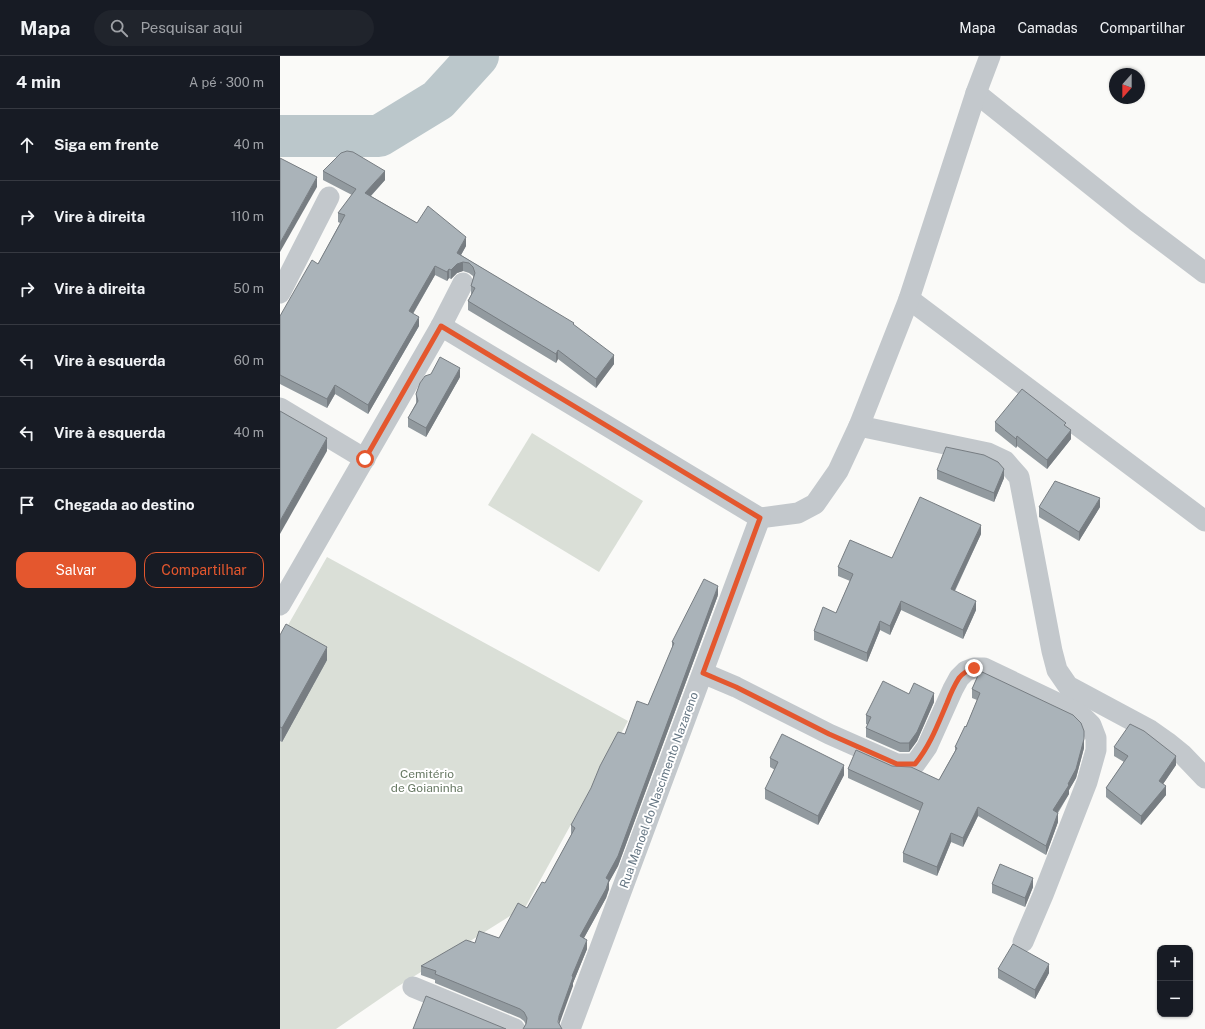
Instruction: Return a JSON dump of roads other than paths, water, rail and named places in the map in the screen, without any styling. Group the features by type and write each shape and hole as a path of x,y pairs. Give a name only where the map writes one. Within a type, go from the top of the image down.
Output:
{"street":[{"path":"441,326 760,518 798,513 816,504 838,471 859,426 909,300 976,93 990,56"},
{"path":"976,93 1136,221 1205,272"},
{"path":"280,293 329,198"},
{"path":"280,605 441,326 463,283"},
{"path":"909,300 1205,521"},
{"path":"280,408 365,459"},
{"path":"859,426 988,453 1005,461 1019,477 1052,651 1057,670 1068,686 1156,734 1183,756 1205,778"},
{"name":"Rua Manoel do Nascimento Nazareno","path":"570,1029 760,518"},
{"path":"703,673 736,687 829,734 897,764 915,764 921,757 932,737 959,678 966,671 974,668 984,668 999,674 1076,712 1084,718 1091,725 1096,738 1096,750 1087,782 1046,889 1023,942"},
{"path":"413,987 515,1029"}],"waterway":[{"path":"280,136 379,136 438,100 478,56"}],"park label":[{"name":"Cemitério de Goianinha","path":"427,781"}]}
